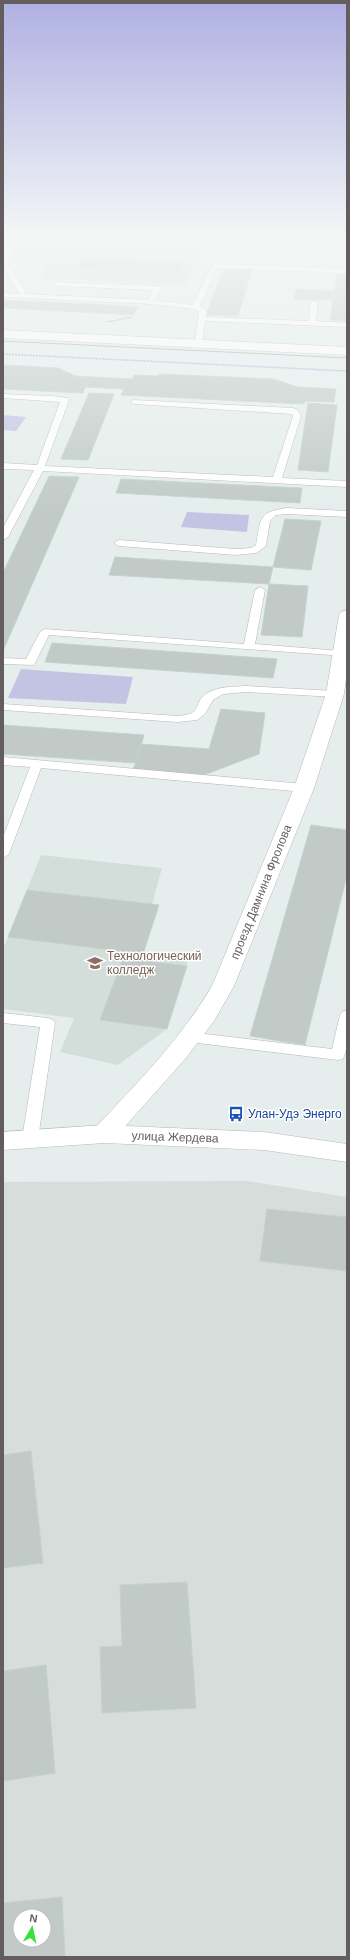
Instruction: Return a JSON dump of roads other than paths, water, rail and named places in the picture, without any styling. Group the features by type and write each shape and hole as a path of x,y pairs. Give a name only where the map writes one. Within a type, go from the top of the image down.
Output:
{"street":[{"path":"3,334 347,351"},
{"name":"проезд Дамнина Фролова","path":"104,1134 206,1016 223,986 304,788 335,694 347,615"},
{"name":"улица Жердева","path":"3,1141 104,1134 264,1141 347,1153"}],"lane":[{"path":"198,344 200,328"},
{"path":"3,396 65,400 40,468 3,537"},
{"path":"134,402 290,410 295,412 297,416 277,480"},
{"path":"3,466 347,484"},
{"path":"119,544 236,552 253,551 261,546 265,520 273,513 287,511 347,514"},
{"path":"249,648 260,590"},
{"path":"3,661 30,663 45,632 341,654"},
{"path":"3,707 178,719 193,718 200,712 208,698 220,691 246,689 335,694"},
{"path":"3,761 304,788"},
{"path":"3,854 37,764"},
{"path":"189,1037 338,1055 347,1015"},
{"path":"3,1018 48,1023 30,1139"}],"tram line":[{"path":"3,341 347,358"}],"place":[{"name":"Технологический колледж","path":"95,963"},
{"name":"Улан-Удэ Энерго","path":"236,1114"}]}
